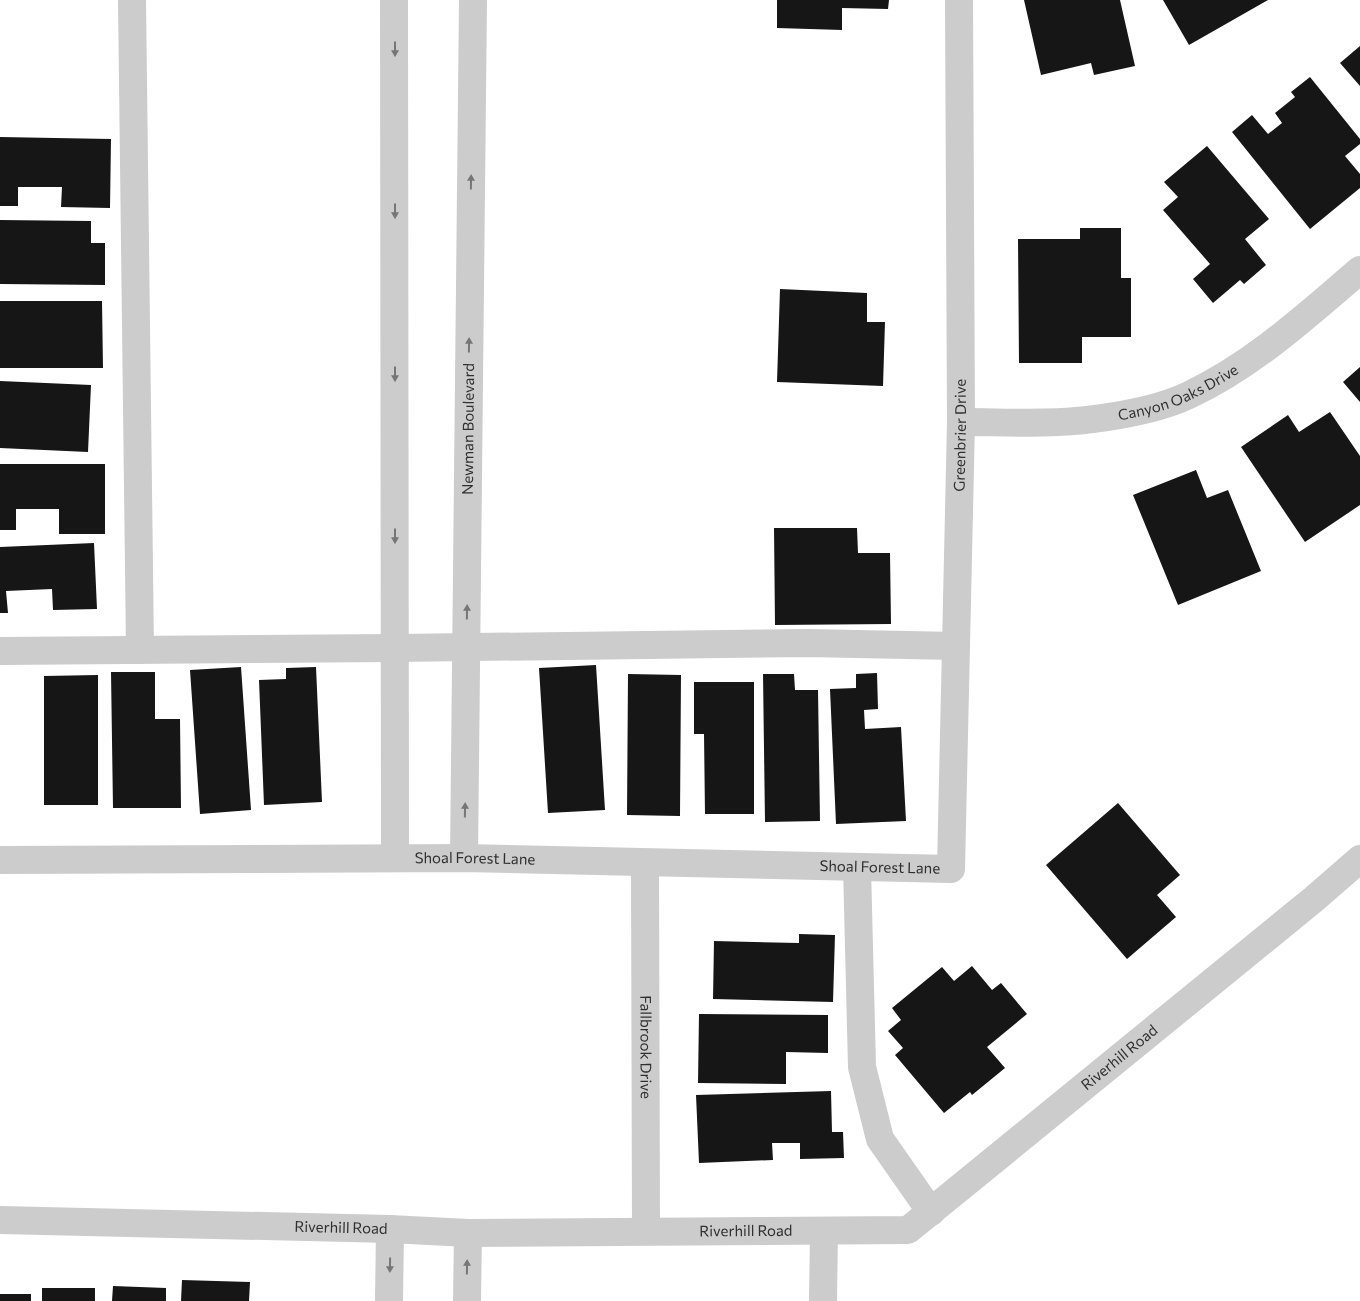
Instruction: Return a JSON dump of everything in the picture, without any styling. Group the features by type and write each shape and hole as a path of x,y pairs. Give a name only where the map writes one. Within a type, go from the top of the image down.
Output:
{"street":[{"path":"132,0 140,650"},
{"path":"394,0 395,858"},
{"name":"Newman Boulevard","path":"464,858 473,0"},
{"name":"Greenbrier Drive","path":"951,869 961,422 959,0"},
{"name":"Canyon Oaks Drive","path":"961,422 1068,422 1140,410 1187,396 1210,384 1255,355 1297,323 1360,270"},
{"path":"0,651 466,648 807,643 956,646"},
{"name":"Shoal Forest Lane","path":"0,860 464,858 951,869"},
{"name":"Riverhill Road","path":"0,1220 390,1229 468,1233 908,1230 1314,899 1360,859"},
{"name":"Fallbrook Drive","path":"645,863 646,1232"},
{"path":"857,867 862,1067 880,1139 931,1212"},
{"path":"389,1301 390,1229"},
{"path":"822,1301 824,1231"},
{"path":"467,1301 468,1233"}],"building":[{"path":"777,0 889,0 888,9 842,8 842,30 777,28"},
{"path":"1024,0 1120,0 1135,66 1094,75 1091,63 1041,75"},
{"path":"1163,0 1268,0 1189,45"},
{"path":"1360,46 1360,86 1340,63"},
{"path":"1310,77 1360,139 1360,144 1345,156 1360,174 1360,188 1310,229 1232,132 1252,115 1268,134 1282,123 1275,113 1295,97 1291,92"},
{"path":"0,137 111,139 110,208 61,207 62,187 18,187 18,206 0,206"},
{"path":"1207,146 1269,219 1245,239 1266,265 1244,284 1240,280 1213,303 1193,279 1210,264 1163,210 1178,197 1164,182"},
{"path":"0,220 91,221 91,243 105,243 105,285 0,284"},
{"path":"1080,228 1121,228 1121,278 1131,278 1131,337 1082,337 1082,363 1019,363 1018,239 1080,239"},
{"path":"780,289 867,293 867,322 885,322 883,386 777,382"},
{"path":"0,301 102,301 103,368 0,368"},
{"path":"1360,367 1360,402 1343,382"},
{"path":"0,381 91,385 88,452 0,448"},
{"path":"1330,412 1360,456 1360,505 1305,542 1241,447 1288,415 1299,432"},
{"path":"0,464 105,464 105,534 59,534 59,509 16,509 16,530 0,530"},
{"path":"1196,470 1207,498 1228,490 1261,571 1178,605 1133,495"},
{"path":"774,528 857,528 858,553 890,553 891,624 775,625"},
{"path":"94,543 97,609 53,610 52,589 6,591 8,613 0,613 0,547"},
{"path":"596,665 605,810 548,813 539,668"},
{"path":"241,667 251,810 200,814 190,670"},
{"path":"316,667 322,802 264,805 259,680 286,679 286,668"},
{"path":"111,672 155,672 155,719 180,719 181,808 113,808"},
{"path":"877,673 878,709 864,710 865,729 901,727 906,821 836,824 830,689 856,688 856,674"},
{"path":"628,674 681,675 680,816 627,815"},
{"path":"763,674 794,674 795,690 818,690 820,821 765,822"},
{"path":"98,675 98,805 44,805 44,676"},
{"path":"694,682 754,682 754,814 705,814 704,734 694,734"},
{"path":"1118,803 1180,875 1157,895 1176,917 1127,959 1046,865"},
{"path":"799,934 835,935 833,1002 713,999 714,941 799,943"},
{"path":"972,966 992,990 1001,983 1027,1014 987,1047 1005,1068 972,1095 970,1092 944,1113 895,1055 903,1048 888,1031 901,1020 892,1008 942,967 954,981"},
{"path":"699,1014 828,1015 828,1053 786,1052 786,1084 698,1083"},
{"path":"831,1091 832,1132 843,1132 844,1158 800,1159 800,1143 772,1143 773,1160 699,1163 696,1095"},
{"path":"182,1280 250,1282 249,1301 181,1301"},
{"path":"113,1286 166,1288 166,1301 112,1301"},
{"path":"42,1288 95,1288 95,1301 42,1301"},
{"path":"0,1294 31,1294 31,1301 0,1301"}]}
